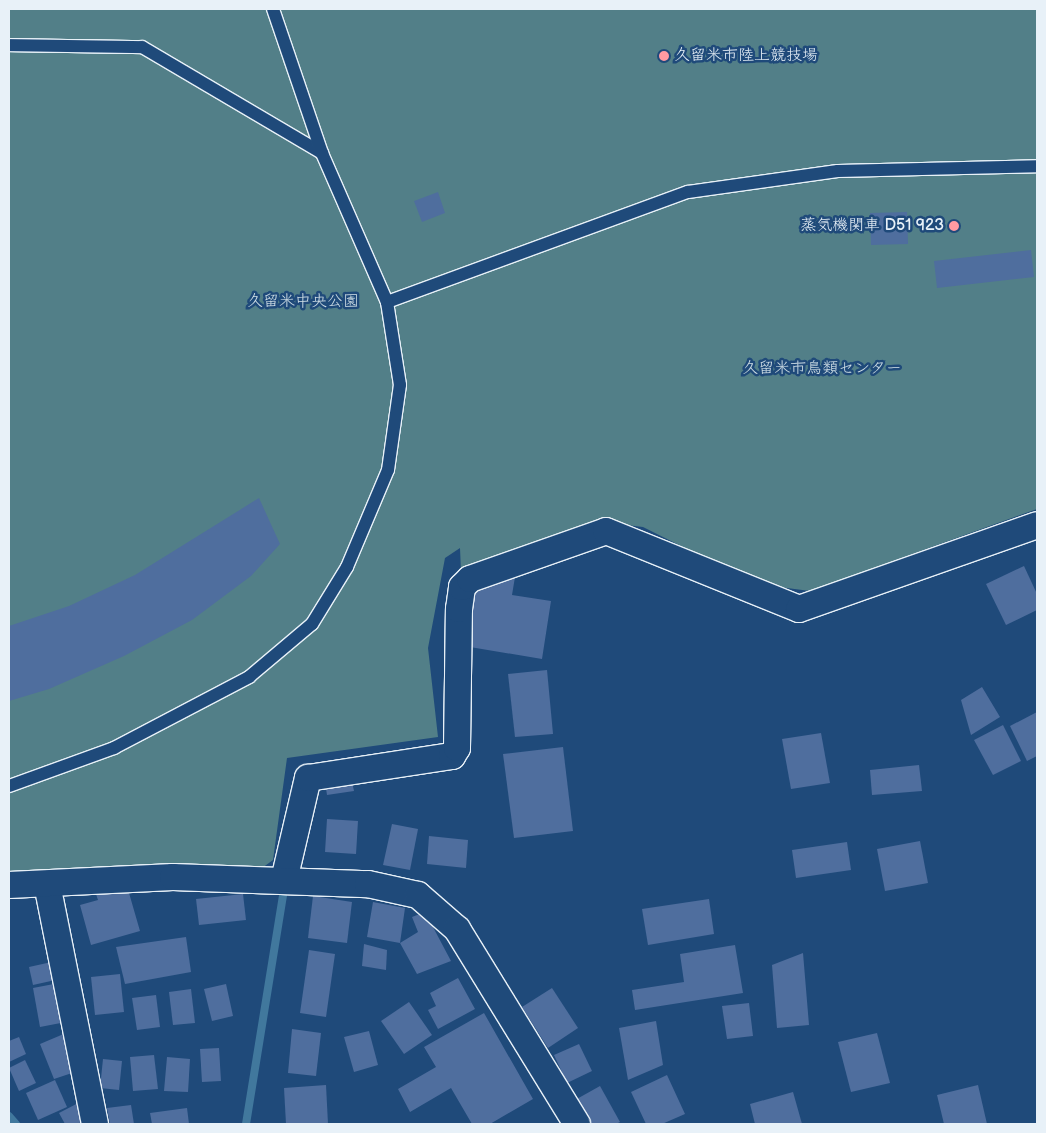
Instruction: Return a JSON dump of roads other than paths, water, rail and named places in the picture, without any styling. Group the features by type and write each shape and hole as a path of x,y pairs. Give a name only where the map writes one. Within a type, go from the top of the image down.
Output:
{"street":[{"path":"284,880 308,778 452,756 457,748 459,609 462,587 470,579 606,531 799,608 1037,525"},
{"path":"9,885 173,877 368,884 418,895 458,929 577,1124"},
{"path":"47,884 95,1124"}],"lane":[{"path":"9,786 114,748 184,714 249,677 312,624 347,567 388,470 400,385 388,302 322,153 273,9"},
{"path":"9,45 142,47 322,153"},
{"path":"388,302 688,192 838,171 1037,166"}],"waterway":[{"path":"246,1124 283,896"},
{"path":"9,1116 16,1124"}],"place":[{"name":"久留米市陸上競技場","path":"664,56"},
{"name":"蒸気機関車 D51 923","path":"954,226"}],"park label":[{"name":"久留米中央公園","path":"303,302"},
{"name":"久留米市鳥類センター","path":"822,369"}]}
